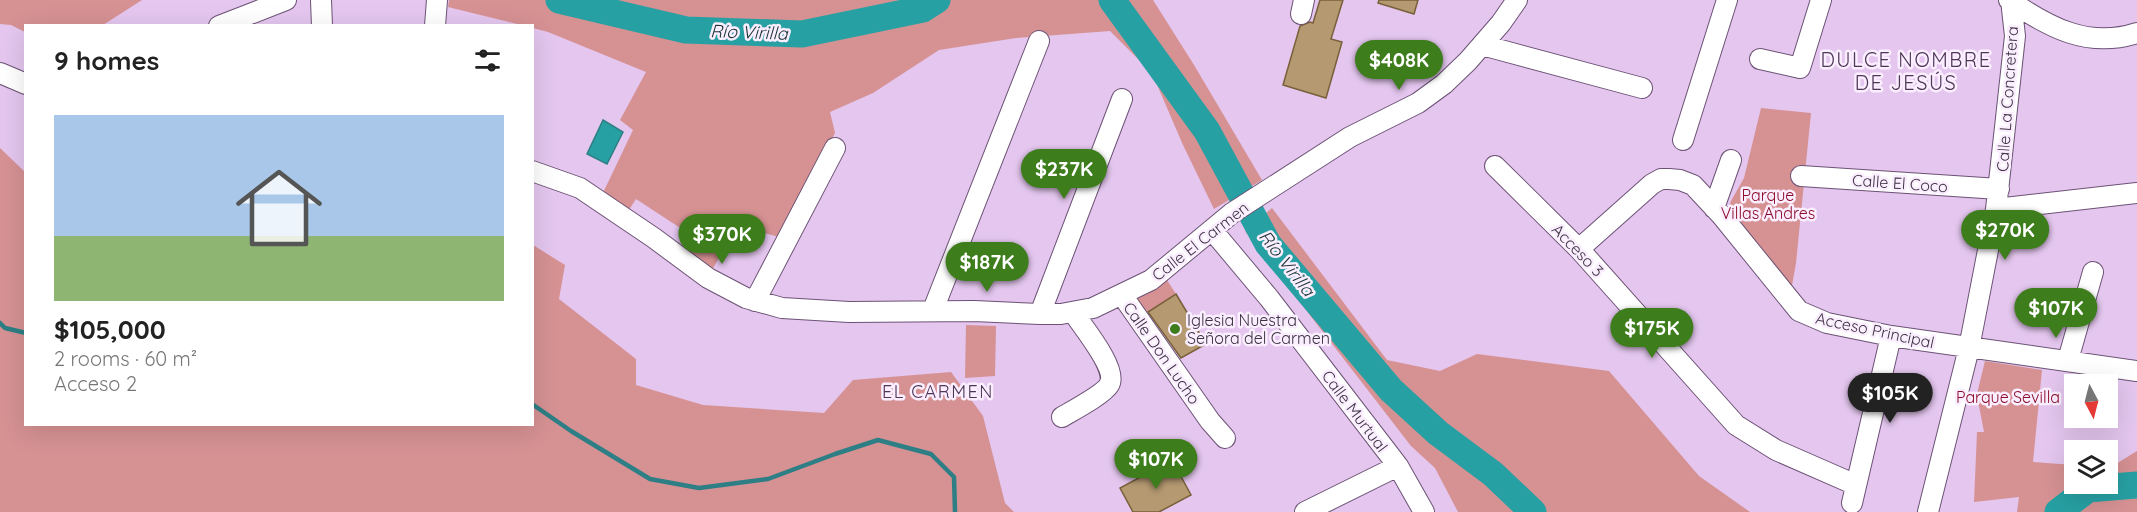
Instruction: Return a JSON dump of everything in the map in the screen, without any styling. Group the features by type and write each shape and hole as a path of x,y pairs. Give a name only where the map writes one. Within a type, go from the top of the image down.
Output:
{"street":[{"path":"224,24 286,0"},
{"path":"321,0 322,24"},
{"path":"435,24 437,0"},
{"name":"Calle El Carmen","path":"534,172 580,188 654,238 708,279 755,301 782,308 849,312 933,310 1040,314 1072,312 1093,308 1151,280 1232,213 1350,137 1418,103 1444,84 1482,45 1501,23 1516,0"},
{"path":"1683,140 1727,0"},
{"path":"1760,59 1800,68 1821,0"},
{"path":"2010,1 2050,27 2082,36 2106,38 2137,33"},
{"name":"Calle La Concretera","path":"1928,512 1970,348 1996,209 2015,36 2010,1"},
{"path":"933,310 1039,41"},
{"path":"1482,45 1641,88"},
{"path":"0,73 24,83"},
{"path":"1040,314 1122,99"},
{"path":"755,301 835,148"},
{"path":"1714,208 1731,160"},
{"name":"Acceso 3","path":"1495,166 1579,249 1736,425 1854,494 1892,336"},
{"name":"Calle El Coco","path":"1801,176 1999,189"},
{"name":"Acceso Principal","path":"1579,249 1652,184 1661,179 1680,180 1693,185 1714,208 1799,311 1827,323 1892,336 2137,371"},
{"path":"1996,209 2137,193"},
{"name":"Calle Murtual","path":"1212,230 1269,298 1398,466 1424,512"},
{"path":"2068,360 2093,272"},
{"name":"Calle Don Lucho","path":"1122,295 1210,421 1225,438"},
{"path":"1062,417 1107,388 1111,380 1110,368 1072,312"},
{"path":"1305,512 1398,466"}],"green space":[{"path":"0,0 142,0 105,24 24,24 24,32 11,25 0,24"},
{"path":"449,0 1153,0 1262,180 1214,209 1152,73 1110,31 1016,38 939,50 873,93 830,112 835,133 782,238 737,225 711,272 683,252 691,235 636,199 627,213 601,197 633,130 620,120 646,72 534,28 534,24 517,24 448,7"},
{"name":"Parque Villas Andres","path":"1761,108 1811,113 1796,263 1791,291 1731,217 1729,208 1744,178"},
{"path":"0,148 24,171 24,426 534,426 534,246 565,265 559,299 636,359 636,385 703,405 824,413 853,380 951,372 983,416 1005,503 1014,512 0,512"},
{"path":"1272,208 1387,360 1440,371 1477,354 1609,371 1699,476 1750,512 1458,512 1435,468 1411,446 1245,231"},
{"path":"1165,277 1176,294 1143,315 1132,298"},
{"path":"966,325 996,326 995,376 965,378"},
{"name":"Parque Sevilla","path":"1985,361 2042,370 2033,462 2064,464 2064,494 2118,494 2118,463 2137,451 2137,512 2017,512 2019,497 1974,502 1977,432 1984,432 1979,406 1975,402"}],"shaded area":[{"path":"603,120 623,132 607,164 587,154"}],"building":[{"path":"1320,0 1343,0 1331,39 1342,42 1326,98 1283,85 1300,26 1313,23"},
{"path":"1379,0 1418,0 1414,14 1378,3"},
{"name":"Iglesia Nuestra Señora del Carmen","path":"1176,294 1206,344 1181,358 1148,312"},
{"path":"1172,460 1191,495 1159,512 1133,512 1120,488"}],"waterway":[{"name":"Río Virilla","path":"559,0 686,30 802,34 923,9 937,0"},
{"name":"Río Virilla","path":"1112,0 1207,131 1268,244 1391,390 1438,433 1493,474 1533,512"},
{"path":"0,323 5,328 24,333"},
{"path":"534,405 571,431 650,479 699,488 768,479 878,440 931,454 954,477 955,512"},
{"name":"Río Virilla","path":"2058,512 2088,489 2137,485"}],"place":[{"name":"Iglesia Nuestra Señora del Carmen","path":"1175,329"}],"district":[{"name":"DULCE NOMBRE DE JESÚS","path":"1906,70"},
{"name":"EL CARMEN","path":"938,391"}]}
